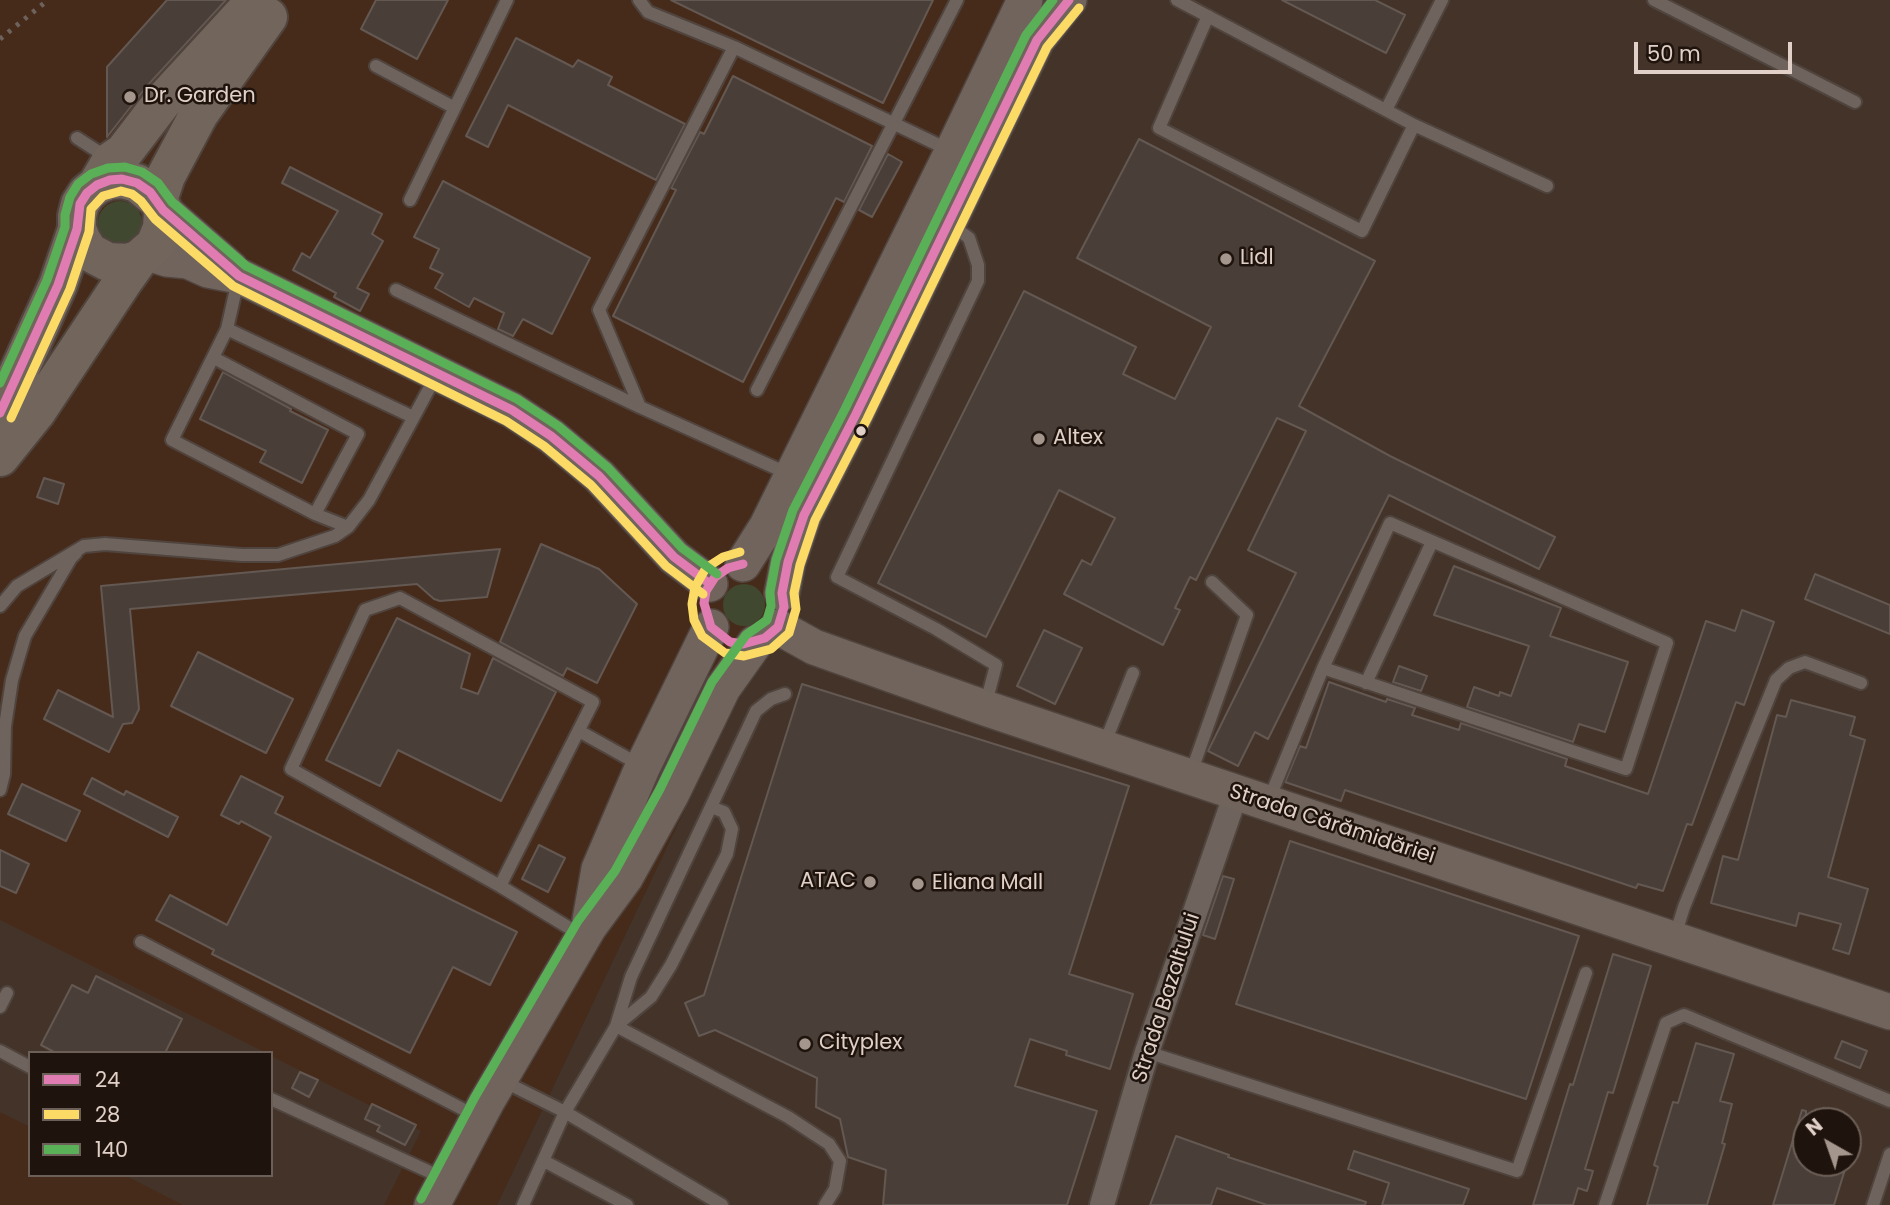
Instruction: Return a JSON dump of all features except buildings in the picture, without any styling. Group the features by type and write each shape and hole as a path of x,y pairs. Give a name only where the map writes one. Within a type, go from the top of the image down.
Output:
{"main road":[{"path":"0,413 58,285 77,229 80,204 163,101 256,0"},
{"path":"0,457 37,411 162,228 161,205 166,176 199,114 281,0"},
{"path":"104,173 110,180 122,179 137,183 161,205"},
{"path":"77,229 89,252 98,258 118,264 144,256"}],"street":[{"path":"743,565 756,547 792,475 1025,0"},
{"path":"438,1192 587,932 625,878 671,795 723,688 766,635 784,607 782,593 788,562 804,515 856,414 1037,40 1069,0"},
{"path":"161,205 239,276"},
{"path":"144,256 188,261 208,270 239,276 512,410 551,436 599,475 674,557 710,584"},
{"path":"766,635 743,644 730,642 720,636 711,627 706,616 704,603 710,584 728,568 743,565 763,569 772,575 782,593"},
{"path":"587,932 599,869 642,766 711,627"},
{"name":"Strada Cărămidăriei","path":"766,635 814,647 1103,749 1890,1012"},
{"name":"Strada Bazaltului","path":"1102,1205 1147,1052 1252,798"}],"lane":[{"path":"410,200 453,107 508,0"},
{"path":"639,0 648,12 734,47 952,152"},
{"path":"757,390 957,0"},
{"path":"1177,0 1414,125 1547,186"},
{"path":"1386,110 1442,0"},
{"path":"1654,0 1855,102"},
{"path":"1208,16 1159,128 1362,231 1414,125"},
{"path":"640,407 599,310 734,47"},
{"path":"376,65 453,107"},
{"path":"77,138 104,173"},
{"path":"948,223 969,238 978,265 978,281 837,577 936,629 996,665 985,708"},
{"path":"239,276 228,329 172,440 315,514 348,527"},
{"path":"396,290 640,407 792,475"},
{"path":"228,329 414,418"},
{"path":"214,358 358,434 315,514"},
{"path":"0,606 16,586 84,546 105,544 242,555 278,555 335,536 348,527 369,500 437,374"},
{"path":"1252,798 1323,668 1390,523 1667,643 1626,769 1323,668"},
{"path":"1366,683 1432,542"},
{"path":"0,790 4,774 5,726 12,680 24,636 71,558 84,546"},
{"path":"1190,777 1247,615 1212,582"},
{"path":"500,886 593,702 400,598 365,610 291,769 500,886 587,932"},
{"path":"1674,939 1684,907 1776,680 1789,668 1805,662 1861,683"},
{"path":"1103,749 1133,673"},
{"path":"523,1205 565,1112 615,1026 631,977 756,711 771,699 785,694"},
{"path":"579,731 642,766"},
{"path":"615,1026 651,997 671,965 727,854 732,829 724,812 711,807"},
{"path":"141,942 478,1118"},
{"path":"1147,1052 1517,1171 1586,973"},
{"path":"0,1007 7,993"},
{"path":"1605,1205 1665,1023 1684,1015 1890,1101"},
{"path":"615,1026 788,1117 828,1144 840,1161 835,1189 825,1205"},
{"path":"0,1051 28,1066"},
{"path":"501,1079 565,1112 722,1205"},
{"path":"273,1100 438,1192"},
{"path":"1873,1205 1890,1154"},
{"path":"544,1161 627,1205"}],"shaded area":[{"path":"0,0 1069,0 497,1205 0,1205"},
{"path":"1069,0 1890,0 1890,1205 497,1205"},
{"path":"0,920 262,1051 28,1051 28,1126 0,1112"},
{"path":"273,1057 421,1131 384,1205 183,1205 128,1177 273,1177"}],"green space":[{"path":"120,201 135,208 142,223 135,238 120,245 105,238 98,223 105,208"},
{"path":"744,584 759,590 765,605 759,620 744,626 729,620 723,605 729,590"}],"railway":[{"path":"0,39 48,0"}],"transit line":[{"name":"140","path":"421,1199 475,1097 578,921 615,871 660,789 712,682 746,635 767,620 776,560 793,510 845,409 1026,35 1053,0"},
{"name":"24","path":"743,564 728,568 715,577 706,591 704,603 711,627 730,642 743,644 765,638 778,627 784,607 782,593 788,562 804,515 856,414 1037,40 1069,0"},
{"name":"28","path":"740,552 723,557 706,568 695,587 692,604 694,620 702,636 725,653 744,656 771,649 789,633 796,609 794,593 800,565 815,520 867,419 1047,47 1079,8"},
{"name":"140","path":"0,383 47,280 65,227 70,197 78,184 91,174 108,168 125,167 142,172 158,183 172,202 246,266 517,399 558,426 608,468 682,548 717,574"},
{"name":"24","path":"0,413 58,285 77,229 80,204 87,193 97,185 122,179 137,183 150,192 163,210 239,276 512,410 551,436 599,476 674,557 710,584"},
{"name":"28","path":"11,418 70,289 89,232 91,209 103,196 121,191 132,194 141,201 155,219 233,286 506,421 544,446 591,485 666,566 703,594"}],"place":[{"name":"Dr. Garden","path":"130,97"},
{"name":"Lidl","path":"1226,259"},
{"name":"Altex","path":"1039,439"},
{"name":"ATAC","path":"870,882"},
{"name":"Eliana Mall","path":"918,884"},
{"name":"Cityplex","path":"805,1044"}]}
